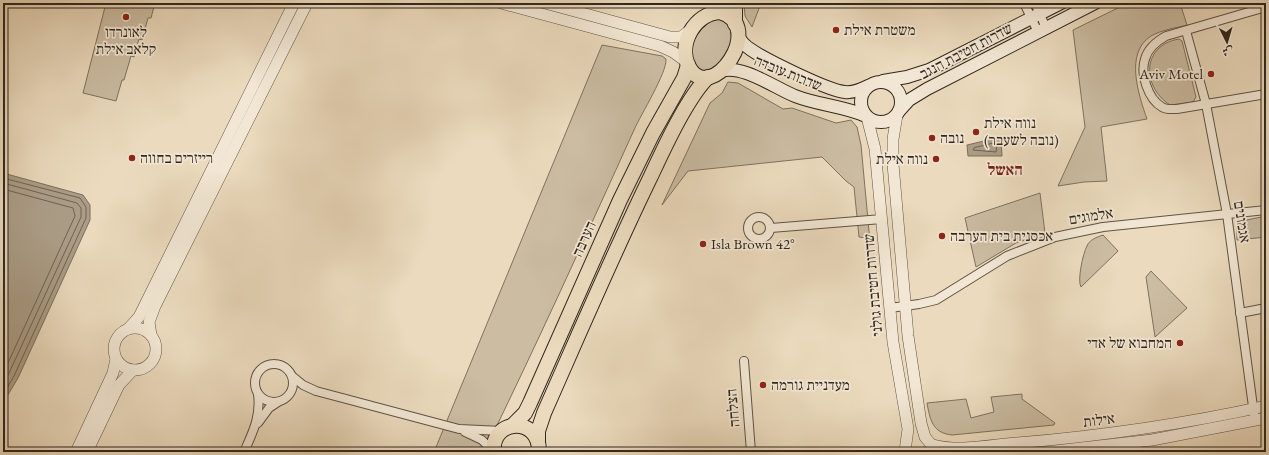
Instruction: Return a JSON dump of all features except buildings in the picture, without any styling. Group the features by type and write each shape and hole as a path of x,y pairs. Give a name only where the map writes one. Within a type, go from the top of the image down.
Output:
{"highway":[{"path":"540,449 538,431 544,413 642,195 697,89 708,77 721,71 734,54 736,30 735,3"},
{"path":"708,77 694,73 687,64 685,48 692,29 700,19 714,8 725,14 736,30"},
{"name":"הערבה","path":"494,452 495,440 525,413 530,403 620,200 651,138 684,78 687,64"},
{"path":"507,428 526,427 533,432 540,449"}],"main road":[{"name":"שדרות חטיבת הנגב","path":"883,81 907,78 929,70 1036,12 1061,3"},
{"name":"שדרות חטיבת הנגב","path":"898,113 909,100 927,89 1095,3"},
{"name":"שדרות עובדה","path":"736,30 743,43 756,53 833,90 853,92 868,86"},
{"name":"שדרות עובדה","path":"721,71 739,70 802,98 848,108 867,116"},
{"path":"883,81 891,84 899,92 901,100 898,113 890,120 882,122 874,121 867,116 861,107 860,99 868,86 875,82 883,81"}],"street":[{"path":"76,452 113,373 116,359 114,345 116,339 120,333 128,329 139,317 294,3"},
{"path":"87,452 119,385 133,370 146,366 155,355 155,344 151,335 149,322 155,306 306,3"},
{"path":"501,3 660,46 673,52 687,64"},
{"path":"545,3 670,37 681,37 692,29"},
{"path":"1024,3 1036,12 1042,30"},
{"path":"1266,6 1166,36 1157,42 1145,59 1144,76 1147,87 1154,99 1162,107 1177,109 1266,94"},
{"name":"אגמונים","path":"1186,31 1206,104 1227,214 1255,421"},
{"name":"שדרות חטיבת גולני","path":"898,113 893,139 893,164 909,344 921,423 925,437 934,447"},
{"name":"שדרות חטיבת גולני","path":"867,116 875,149 894,350 908,429 904,451"},
{"name":"אלמוגים","path":"890,308 936,300 975,275 1023,248 1072,233 1103,227 1266,210"},
{"path":"771,228 882,219"},
{"path":"1240,313 1266,308"},
{"path":"128,329 139,328 151,335"},
{"path":"116,359 120,364 133,370"},
{"name":"הצלחה","path":"744,361 751,452"},
{"path":"244,452 259,414 258,394 255,380 260,370 266,366 280,365 288,370 292,376 303,385 316,391 459,429 476,431 507,428"},
{"path":"289,395 293,388 292,376"},
{"path":"254,429 269,408 289,395 304,390 316,391"},
{"path":"258,394 267,401 278,402"},
{"name":"אילות","path":"904,451 909,445 923,441 934,447 979,446 1107,434 1162,426 1266,406"},
{"name":"אילות","path":"1046,452 1138,442 1266,418"},
{"path":"459,429 482,440 494,452"}],"shaded area":[{"path":"106,3 155,3 151,18 148,18 142,40 139,39 134,57 131,56 116,101 83,93"},
{"path":"744,3 761,3 752,27 745,16"},
{"path":"1128,3 1180,3 1187,25 1151,36 1143,44 1138,53 1136,75 1140,99 1147,119 1101,127 1107,181 1084,182 1058,186 1085,127 1073,30"},
{"path":"712,19 722,19 730,27 732,41 723,62 707,71 701,70 693,62 691,48 697,32"},
{"path":"1179,39 1182,41 1196,97 1193,102 1170,105 1154,88 1150,77 1150,67 1152,58 1158,49 1167,43"},
{"path":"602,45 662,56 666,59 662,74 634,130 579,251 484,452 434,452"},
{"path":"728,82 738,83 783,109 792,108 836,123 851,120 857,127 861,145 870,242 868,238 859,237 854,187 822,157 688,171 662,205 710,103 722,93"},
{"path":"1040,193 1045,233 1016,243 976,267 965,218"},
{"path":"1266,216 1266,237 1237,240 1237,228 1242,221"},
{"path":"1103,235 1118,251 1081,287 1080,273 1085,250 1091,240"},
{"path":"1151,271 1187,308 1155,337 1146,277"},
{"path":"1022,394 1022,399 1055,423 1054,425 952,435 945,434 933,424 927,403 966,399 971,418 994,412 991,397"}],"water":[{"path":"1001,137 1002,156 968,156 967,145"},
{"path":"3,173 83,195 90,205 90,220 18,378 3,403"}],"place":[{"name":"לאונרדו קלאב אילת","path":"126,17"},
{"name":"משטרת אילת","path":"836,30"},
{"name":"Aviv Motel","path":"1211,74"},
{"name":"נווה אילת (נובה לשעבר)","path":"976,132"},
{"name":"נובה","path":"932,138"},
{"name":"רייזרים בחווה","path":"132,158"},
{"name":"נווה אילת","path":"936,159"},
{"name":"אכסנית בית הערבה","path":"942,236"},
{"name":"Isla Brown 42°","path":"703,244"},
{"name":"המחבוא של אדי","path":"1180,343"},
{"name":"מעדניית גורמה","path":"763,385"}],"district":[{"name":"האשל","path":"1005,169"}]}
